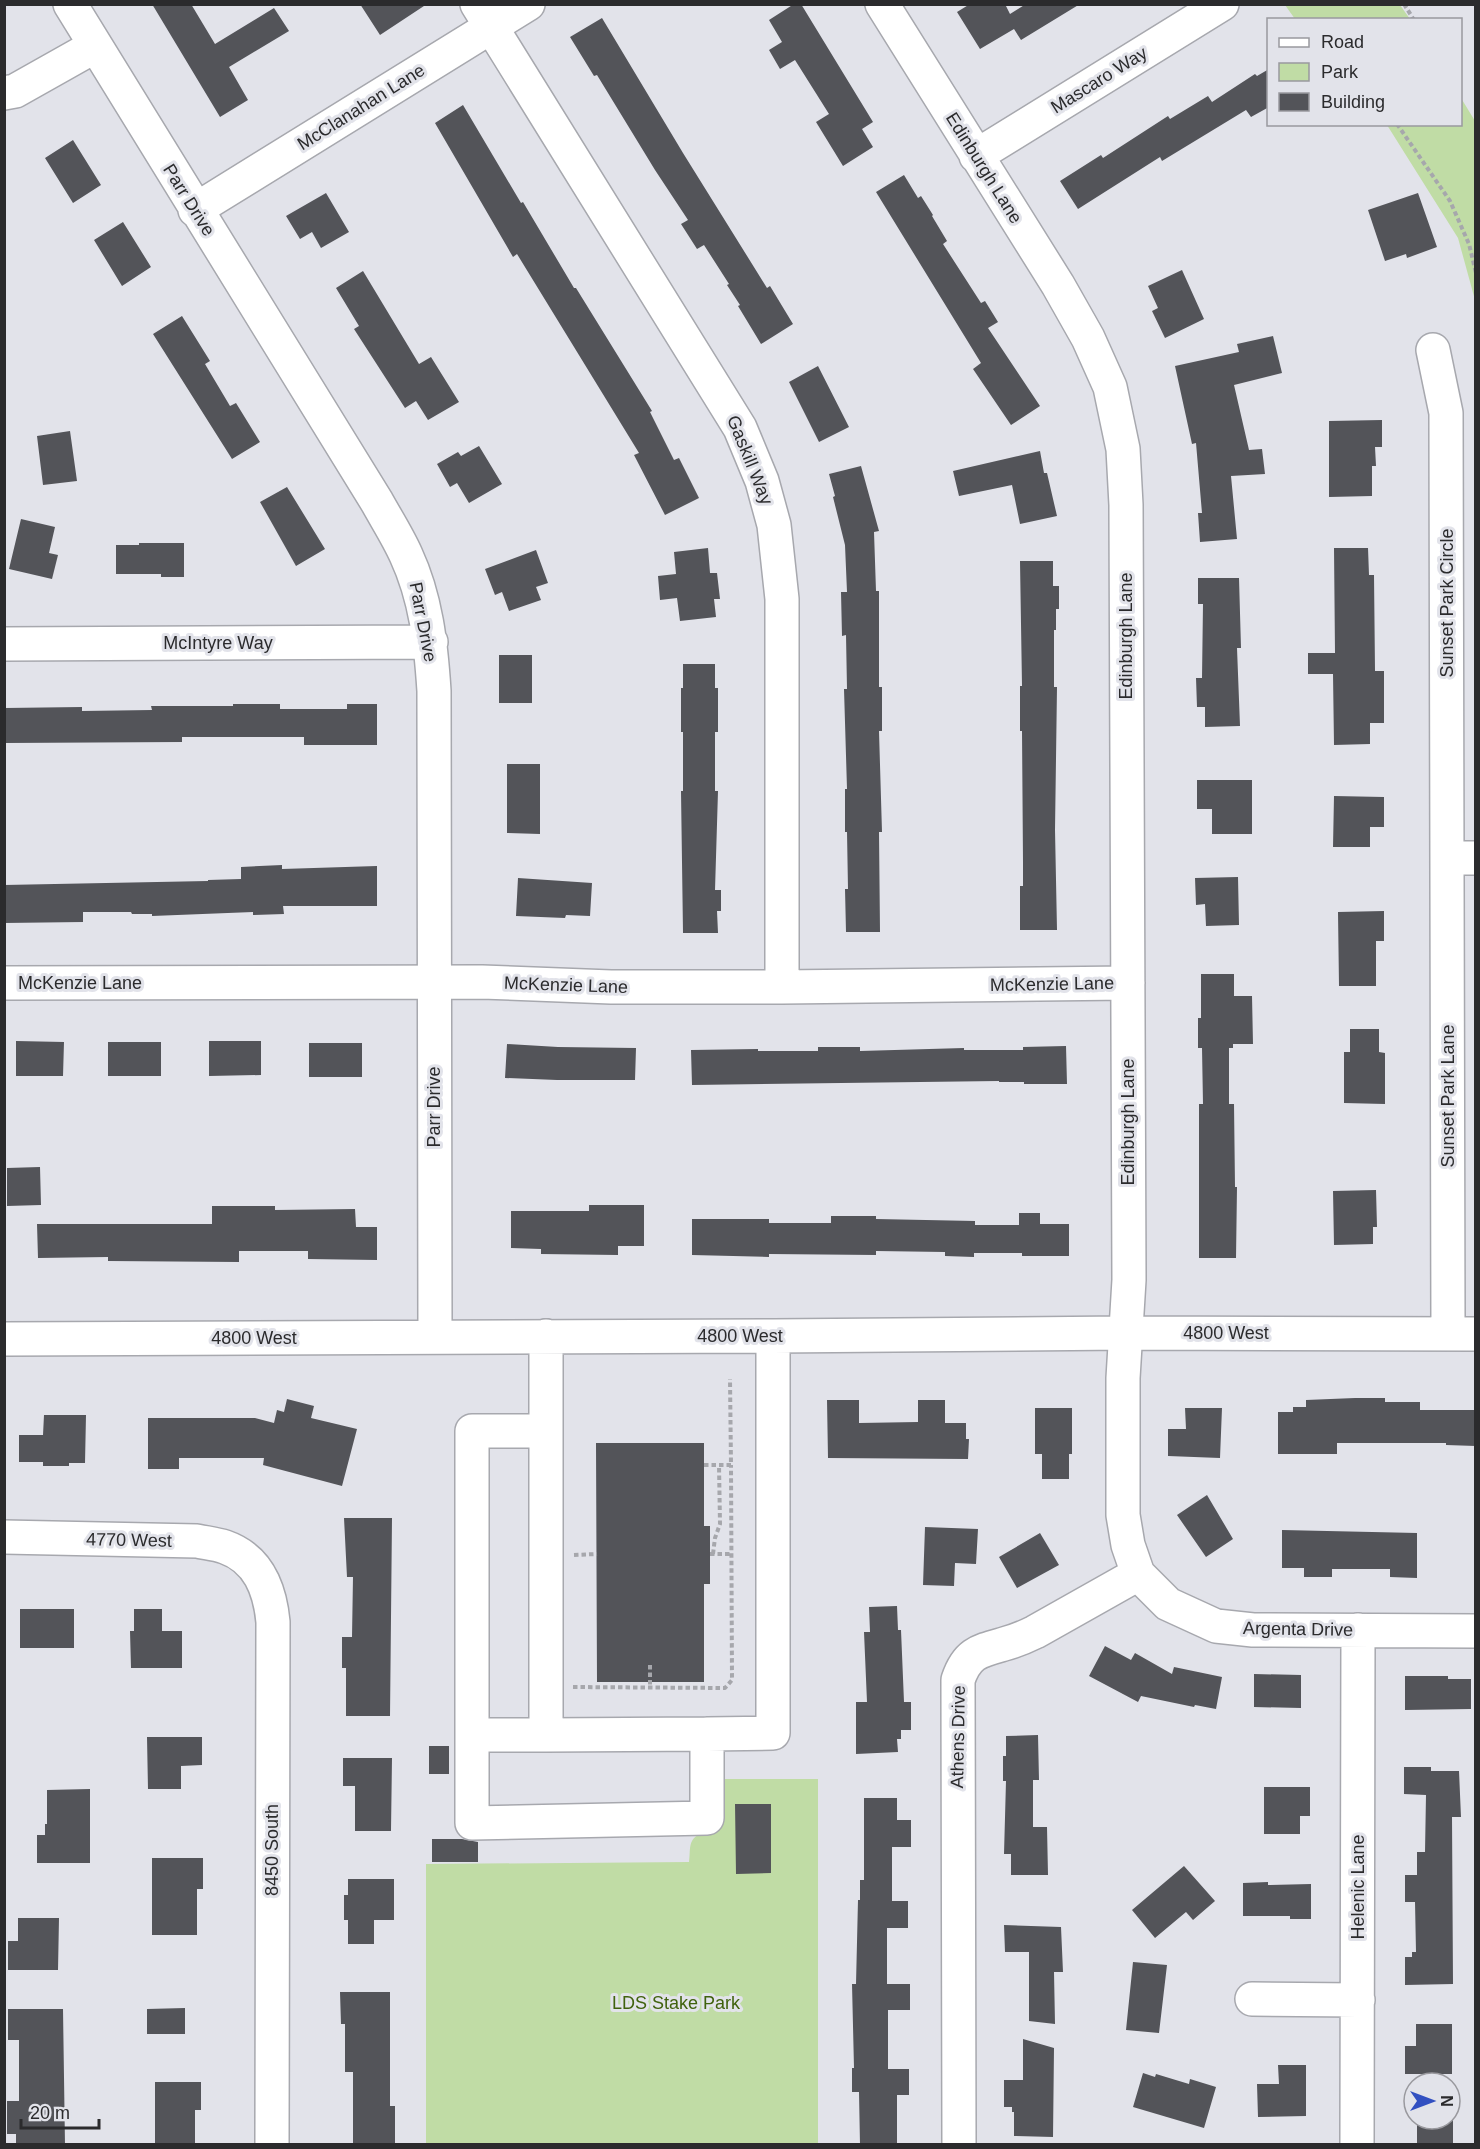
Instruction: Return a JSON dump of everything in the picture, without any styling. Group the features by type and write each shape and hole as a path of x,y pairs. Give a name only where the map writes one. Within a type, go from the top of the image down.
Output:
{"street":[{"name":"Parr Drive","path":"70,4 371,492 406,555 420,591 431,642 434,691 435,1336"},
{"name":"McClanahan Lane","path":"195,210 484,16 528,4"},
{"name":"Edinburgh Lane","path":"882,4 1058,285 1088,338 1110,387 1124,449 1129,1293 1126,1332"},
{"name":"Mascaro Way","path":"976,156 1222,4"},
{"name":"Gaskill Way","path":"484,16 741,428 762,480 774,525 782,599 782,987"},
{"path":"4,93 15,91 95,46"},
{"name":"Sunset Park Circle","path":"1433,350 1446,413 1462,858"},
{"name":"McIntyre Way","path":"4,645 431,642"},
{"name":"Sunset Park Lane","path":"1462,858 1462,1334"},
{"name":"McKenzie Lane","path":"4,983 493,982 611,987 782,987 1128,983"},
{"path":"1126,1332 1123,1378 1124,1515 1128,1545 1138,1574"},
{"name":"4800 West","path":"4,1339 1126,1332 1462,1334"},
{"path":"546,1336 546,1735"},
{"path":"472,1735 772,1733 773,1336"},
{"path":"545,1431 472,1431 472,1823 707,1818 707,1734"},
{"name":"4770 West","path":"4,1537 197,1541 226,1548 249,1561"},
{"name":"8450 South","path":"249,1561 262,1579 271,1600 273,1622 272,2145"},
{"name":"Argenta Drive","path":"1138,1574 1168,1604 1216,1626 1253,1630 1476,1631"},
{"name":"Athens Drive","path":"959,2145 958,1680 962,1667 971,1656 986,1648 1018,1640 1035,1632 1138,1574"},
{"name":"Helenic Lane","path":"1357,2145 1358,1630"},
{"path":"1252,2000 1358,2000"}],"path":[{"path":"1404,4 1413,18"},
{"path":"1398,126 1450,201 1469,244 1476,273"},
{"path":"567,1687 725,1688 732,1680 730,1379"},
{"path":"704,1465 731,1465"},
{"path":"719,1465 720,1524 711,1554 732,1554"},
{"path":"581,1555 597,1554"},
{"path":"650,1665 650,1688"}],"green space":[{"path":"1285,5 1400,5 1409,18 1294,18"},
{"path":"1462,100 1475,121 1475,300 1458,238 1388,126 1462,126"},
{"name":"LDS Stake Park","path":"722,1779 818,1779 818,2144 426,2144 426,1864 689,1862 692,1841 702,1833"}],"building":[{"path":"152,4 191,4 215,44 274,8 289,31 229,67 248,100 220,117"},
{"path":"360,4 427,4 380,35"},
{"path":"794,4 801,4 873,122 862,129 873,147 843,166 816,122 829,114 795,60 780,69 769,50 782,42 769,20"},
{"path":"970,4 1005,4 1010,14 1026,4 1080,4 1021,40 1014,29 980,49 957,12"},
{"path":"602,18 767,288 770,286 793,324 761,344 738,306 740,305 727,285 729,284 704,245 697,249 681,224 688,220 597,75 594,76 570,37"},
{"path":"1267,70 1267,108 1251,117 1246,110 1162,161 1160,157 1078,209 1060,181 1101,155 1103,158 1168,116 1170,119 1208,96 1212,102 1255,74 1257,76"},
{"path":"463,105 521,203 523,202 652,411 650,412 674,460 679,458 699,498 665,515 634,455 639,453 517,254 513,257 435,123"},
{"path":"73,140 101,185 73,203 45,158"},
{"path":"904,175 918,198 921,196 933,215 947,241 943,244 981,303 985,301 998,322 988,328 1040,406 1011,425 973,369 981,363 876,192"},
{"path":"326,193 349,232 321,248 312,232 300,239 286,216"},
{"path":"1418,193 1437,247 1407,258 1406,254 1385,261 1368,210"},
{"path":"123,222 151,267 122,286 94,240"},
{"path":"1182,270 1204,319 1165,338 1152,311 1158,308 1148,286"},
{"path":"363,271 419,364 431,357 459,402 428,420 416,401 405,408 354,329 359,326 336,288"},
{"path":"182,316 210,361 205,364 230,406 236,403 260,442 232,459 153,334"},
{"path":"1273,336 1282,373 1234,385 1249,450 1262,449 1265,474 1231,476 1237,539 1200,542 1198,513 1202,513 1196,443 1192,444 1175,366 1239,352 1237,344"},
{"path":"818,366 849,427 819,442 789,382"},
{"path":"1382,420 1382,447 1375,447 1376,466 1372,466 1372,496 1329,497 1329,421"},
{"path":"70,431 77,481 43,485 37,436"},
{"path":"479,446 502,484 469,503 457,483 450,487 437,464 458,452 461,456"},
{"path":"1040,451 1057,516 1020,524 1012,485 959,496 953,471"},
{"path":"861,466 879,531 874,532 876,591 879,591 879,687 882,687 882,731 879,731 882,832 879,832 880,932 846,932 845,889 848,889 847,832 845,832 845,789 847,789 844,689 847,689 846,635 842,636 841,592 847,592 845,545 829,474"},
{"path":"287,487 325,549 296,566 260,502"},
{"path":"21,519 55,527 49,553 58,555 52,579 9,569"},
{"path":"139,543 184,543 184,577 161,577 161,574 116,574 116,545 139,545"},
{"path":"708,548 710,573 717,573 720,599 714,599 716,617 680,621 677,598 660,600 658,576 676,574 674,552"},
{"path":"1334,548 1368,548 1369,575 1374,575 1375,671 1384,671 1384,723 1370,723 1370,744 1334,745 1333,674 1308,674 1308,653 1335,653"},
{"path":"536,550 548,583 536,587 541,600 509,611 502,592 495,595 485,569"},
{"path":"1020,561 1053,561 1053,586 1059,586 1059,609 1056,609 1056,630 1054,630 1054,687 1057,687 1055,830 1057,930 1020,930 1020,886 1023,886 1023,862"},
{"path":"1198,578 1239,578 1241,648 1237,648 1240,726 1205,727 1205,707 1197,707 1196,678 1202,678 1203,604 1198,604"},
{"path":"499,655 532,655 532,703 499,703"},
{"path":"683,664 715,664 715,688 718,688 718,732 715,732 715,791 718,791 715,890 721,890 721,911 717,911 718,933 683,933 681,688 683,688"},
{"path":"233,704 280,704 280,709 347,709 347,704 377,704 377,745 304,745 304,737 182,737 182,742 5,743 5,708 82,707 82,711 152,710 151,706 233,706"},
{"path":"507,764 540,764 540,834 507,833"},
{"path":"1197,780 1252,780 1252,834 1212,834 1212,809 1197,809"},
{"path":"1334,796 1384,797 1384,827 1370,827 1370,847 1333,847"},
{"path":"282,865 282,869 377,866 377,906 283,906 284,914 253,915 253,912 152,916 152,914 132,914 131,912 83,912 83,922 4,923 4,885 241,879 241,867"},
{"path":"1238,877 1239,925 1206,926 1205,904 1196,905 1195,878"},
{"path":"518,878 592,883 590,916 566,915 565,918 516,916"},
{"path":"1384,911 1384,941 1376,941 1376,986 1339,986 1338,912"},
{"path":"1201,974 1234,974 1234,996 1252,996 1253,1044 1233,1044 1233,1048 1229,1048 1229,1104 1234,1104 1235,1187 1237,1187 1236,1258 1199,1258 1199,1104 1203,1104 1202,1048 1198,1048"},
{"path":"1350,1029 1379,1029 1379,1052 1385,1053 1385,1104 1344,1103 1344,1052 1350,1052"},
{"path":"16,1041 64,1042 63,1076 16,1076"},
{"path":"209,1041 261,1041 261,1075 209,1076"},
{"path":"108,1042 161,1042 161,1076 108,1076"},
{"path":"309,1043 362,1043 362,1077 309,1077"},
{"path":"507,1044 636,1048 635,1080 505,1078"},
{"path":"1066,1046 1067,1084 1024,1084 1024,1082 999,1081 692,1085 691,1050 818,1051 818,1047 860,1047 860,1051 964,1048 964,1050 1023,1050 1023,1047"},
{"path":"40,1167 41,1205 7,1206 7,1168"},
{"path":"1376,1190 1377,1227 1373,1227 1373,1244 1334,1245 1333,1191"},
{"path":"589,1205 644,1205 644,1246 618,1246 618,1255 541,1254 541,1249 511,1248 511,1211 589,1211"},
{"path":"212,1206 275,1206 275,1210 355,1209 356,1227 377,1227 377,1260 308,1259 308,1251 239,1251 239,1262 108,1261 108,1257 38,1258 37,1224 212,1224"},
{"path":"1019,1213 1040,1213 1040,1224 1069,1224 1069,1256 974,1253 974,1257 945,1256 945,1252 876,1251 876,1255 769,1254 769,1257 692,1255 692,1219 769,1219 769,1223 831,1223 831,1216 876,1216 876,1219 975,1221 975,1225 1019,1225"},
{"path":"1385,1398 1385,1402 1420,1402 1420,1410 1476,1410 1476,1446 1446,1445 1446,1443 1337,1443 1337,1454 1278,1454 1278,1412 1293,1412 1293,1407 1306,1407 1306,1400"},
{"path":"287,1399 314,1406 311,1418 357,1429 342,1486 263,1465 264,1458 179,1458 179,1469 148,1469 148,1418 255,1418 274,1423 277,1410 284,1412"},
{"path":"827,1400 859,1400 859,1423 918,1422 918,1400 945,1400 945,1423 966,1423 966,1439 969,1439 968,1459 828,1458"},
{"path":"1035,1408 1072,1408 1072,1454 1069,1454 1069,1479 1042,1479 1042,1454 1035,1454"},
{"path":"1185,1408 1222,1408 1220,1458 1168,1456 1168,1429 1186,1429"},
{"path":"44,1415 86,1415 85,1463 69,1463 69,1466 43,1466 43,1462 19,1462 19,1435 43,1435"},
{"path":"596,1443 704,1443 704,1526 710,1526 710,1584 704,1584 704,1682 597,1682"},
{"path":"1207,1495 1233,1539 1206,1557 1177,1515"},
{"path":"344,1518 392,1518 390,1716 346,1716 346,1668 342,1668 342,1637 352,1637 353,1577 347,1577"},
{"path":"925,1527 978,1529 976,1564 955,1563 954,1586 923,1585"},
{"path":"1282,1530 1417,1533 1417,1578 1390,1577 1390,1569 1332,1569 1332,1577 1304,1577 1304,1568 1282,1568"},
{"path":"1040,1533 1059,1565 1017,1588 999,1557"},
{"path":"897,1606 898,1630 901,1630 904,1702 911,1702 911,1730 901,1730 901,1739 897,1739 898,1752 856,1754 856,1702 867,1702 864,1632 870,1632 869,1607"},
{"path":"20,1609 74,1609 74,1648 20,1648"},
{"path":"134,1609 162,1609 162,1631 182,1631 182,1668 131,1668 130,1631 134,1631"},
{"path":"1105,1646 1131,1660 1135,1653 1172,1674 1174,1667 1222,1677 1216,1709 1141,1696 1138,1702 1089,1676"},
{"path":"1254,1674 1301,1675 1301,1708 1254,1707"},
{"path":"1405,1676 1448,1676 1448,1679 1471,1679 1471,1709 1405,1710"},
{"path":"1038,1735 1039,1780 1033,1780 1033,1827 1047,1827 1048,1875 1011,1875 1011,1854 1004,1854 1006,1781 1003,1781 1003,1756 1006,1756 1006,1736"},
{"path":"147,1737 202,1737 202,1765 181,1766 181,1789 148,1789"},
{"path":"429,1746 449,1746 449,1774 429,1774"},
{"path":"343,1758 392,1758 391,1831 355,1831 355,1786 343,1786"},
{"path":"1404,1767 1431,1767 1431,1771 1459,1771 1461,1817 1452,1817 1453,1984 1405,1985 1405,1957 1412,1957 1412,1952 1416,1952 1415,1902 1405,1902 1405,1875 1417,1875 1417,1852 1425,1852 1426,1795 1404,1794"},
{"path":"1264,1787 1310,1787 1310,1816 1300,1816 1300,1834 1264,1834"},
{"path":"90,1789 90,1863 37,1863 37,1835 45,1835 45,1824 47,1824 47,1790"},
{"path":"864,1798 897,1798 897,1820 911,1820 911,1847 892,1847 892,1901 908,1901 908,1928 887,1928 887,1984 910,1984 910,2010 888,2010 888,2069 909,2069 909,2095 897,2095 897,2145 860,2145 859,2092 852,2092 852,2068 854,2068 852,1984 856,1984 860,1880 864,1880"},
{"path":"735,1804 771,1804 771,1873 736,1874"},
{"path":"432,1839 462,1839 478,1842 478,1862 432,1862"},
{"path":"152,1858 203,1858 203,1889 197,1889 197,1935 152,1935"},
{"path":"1184,1866 1215,1901 1193,1920 1186,1912 1155,1938 1132,1910"},
{"path":"348,1879 394,1879 394,1920 374,1920 374,1944 348,1944 348,1920 344,1920 344,1895 348,1895"},
{"path":"1268,1882 1268,1885 1311,1884 1311,1919 1290,1919 1290,1916 1243,1916 1243,1883"},
{"path":"18,1918 59,1918 58,1970 8,1970 8,1941 18,1941"},
{"path":"1004,1925 1061,1927 1063,1972 1054,1972 1055,2024 1029,2021 1029,1952 1005,1952"},
{"path":"1133,1962 1167,1965 1159,2033 1126,2030"},
{"path":"340,1992 390,1992 390,2106 395,2106 395,2145 353,2145 353,2072 345,2072 345,2024 341,2024"},
{"path":"185,2008 185,2034 147,2034 147,2009"},
{"path":"8,2009 63,2009 65,2145 16,2145 16,2134 7,2134 7,2101 19,2101 19,2040 8,2040"},
{"path":"1416,2024 1452,2024 1452,2071 1405,2071 1405,2046 1416,2046"},
{"path":"1023,2039 1054,2048 1053,2137 1014,2136 1014,2112 1012,2112 1012,2107 1004,2107 1004,2080 1023,2080"},
{"path":"1278,2065 1306,2065 1306,2116 1258,2117 1257,2084 1279,2084"},
{"path":"1143,2073 1155,2077 1156,2074 1189,2084 1190,2079 1216,2087 1204,2128 1133,2107"},
{"path":"155,2082 201,2082 201,2110 195,2110 195,2145 155,2145"},
{"path":"1417,2131 1453,2131 1453,2145 1417,2145"}]}
